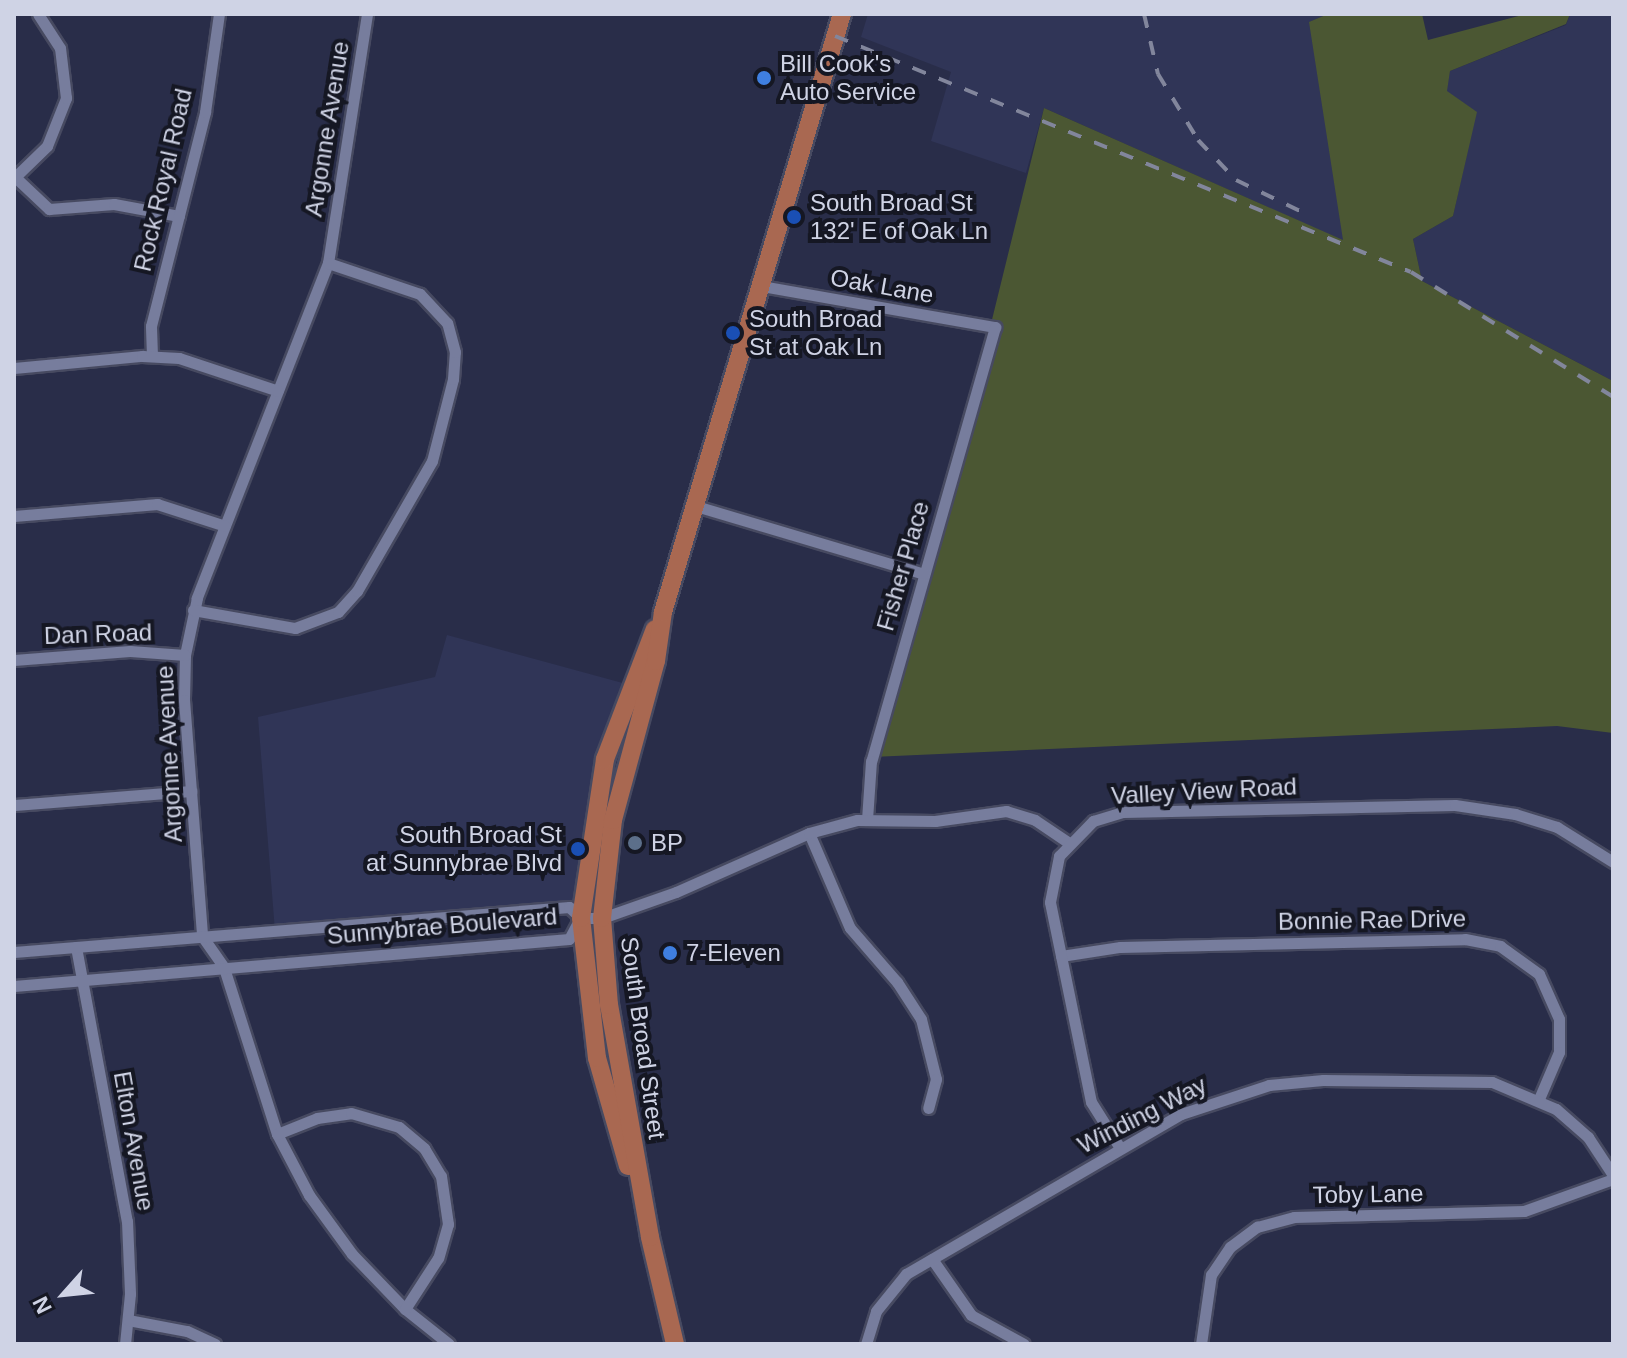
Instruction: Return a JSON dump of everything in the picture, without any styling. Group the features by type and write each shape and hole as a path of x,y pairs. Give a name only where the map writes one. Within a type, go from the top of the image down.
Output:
{"main road":[{"name":"South Broad Street","path":"650,1237 597,1058 581,918 605,759 616,720 663,612 842,14"},
{"name":"South Broad Street","path":"663,612 656,661 627,753 602,918 609,1005 650,1237 675,1344"},
{"path":"616,720 635,726"},
{"path":"605,759 627,753"}],"street":[{"path":"38,14 60,48 66,98 47,146 15,177 49,209 114,204 179,216"},
{"name":"Rock Royal Road","path":"152,356 151,326 205,112 219,14"},
{"name":"Argonne Avenue","path":"202,936 185,655 193,610 328,263 367,14"},
{"path":"193,610 295,628 338,612 357,591 432,461 453,379 455,352 447,323 420,294 328,263"},
{"name":"Oak Lane","path":"762,286 995,327"},
{"name":"Fisher Place","path":"867,819 871,761 995,327"},
{"path":"14,368 152,356 202,364 278,391"},
{"path":"14,516 157,504 225,526"},
{"path":"696,506 924,574"},
{"name":"Dan Road","path":"14,660 130,651 185,655"},
{"path":"14,805 191,791"},
{"name":"Valley View Road","path":"1068,842 1093,821 1123,812 1455,805 1515,814 1557,827 1613,862"},
{"path":"581,918 602,918 702,883 809,833 867,819 935,821 1006,811 1035,820 1068,842 1050,886 1061,956 1091,1102 1120,1148"},
{"path":"809,833 850,928 897,982 921,1019 936,1079 928,1108"},
{"name":"Sunnybrae Boulevard","path":"14,952 569,907 581,918 569,939 14,986"},
{"path":"202,936 224,968 277,1134 329,1225 405,1309 449,1344"},
{"name":"Bonnie Rae Drive","path":"1061,956 1120,947 1465,939 1500,946 1539,974 1559,1019 1559,1052 1539,1099"},
{"name":"Elton Avenue","path":"76,947 127,1221 128,1320 125,1344"},
{"name":"Winding Way","path":"866,1344 884,1297 932,1259 1120,1148 1208,1102 1298,1081 1468,1079 1539,1099 1588,1137 1613,1177"},
{"path":"277,1134 340,1113 368,1115 399,1127 434,1161 448,1207 445,1241 405,1309"},
{"name":"Toby Lane","path":"1201,1344 1211,1275 1230,1247 1257,1227 1294,1217 1524,1211 1613,1177"},
{"path":"932,1259 971,1315 1024,1344"},
{"path":"128,1320 187,1331 215,1344"}],"shaded area":[{"path":"868,14 1328,14 1310,22 1344,241 1044,108 1026,173 931,141 951,72 861,37"},
{"path":"1570,14 1613,14 1613,381 1422,281 1413,239 1453,216 1476,112 1446,91 1450,71 1566,25"},
{"path":"447,635 630,685 581,918 569,907 275,931 258,717 435,677"}],"green space":[{"path":"1328,14 1422,14 1428,40 1526,14 1570,14 1566,24 1450,71 1447,91 1477,112 1453,216 1413,239 1422,281 1613,381 1613,733 1557,726 872,757 972,401 1044,108 1343,240 1309,22"}],"railway":[{"path":"1144,14 1158,74 1198,140 1236,180 1310,216"},
{"path":"835,36 1411,272 1613,397"}],"place":[{"name":"Bill Cook's Auto Service","path":"764,78"},
{"name":"South Broad St 132' E of Oak Ln","path":"794,217"},
{"name":"South Broad St at Oak Ln","path":"733,333"},
{"name":"BP","path":"635,843"},
{"name":"South Broad St at Sunnybrae Blvd","path":"578,849"},
{"name":"7-Eleven","path":"670,953"}]}
